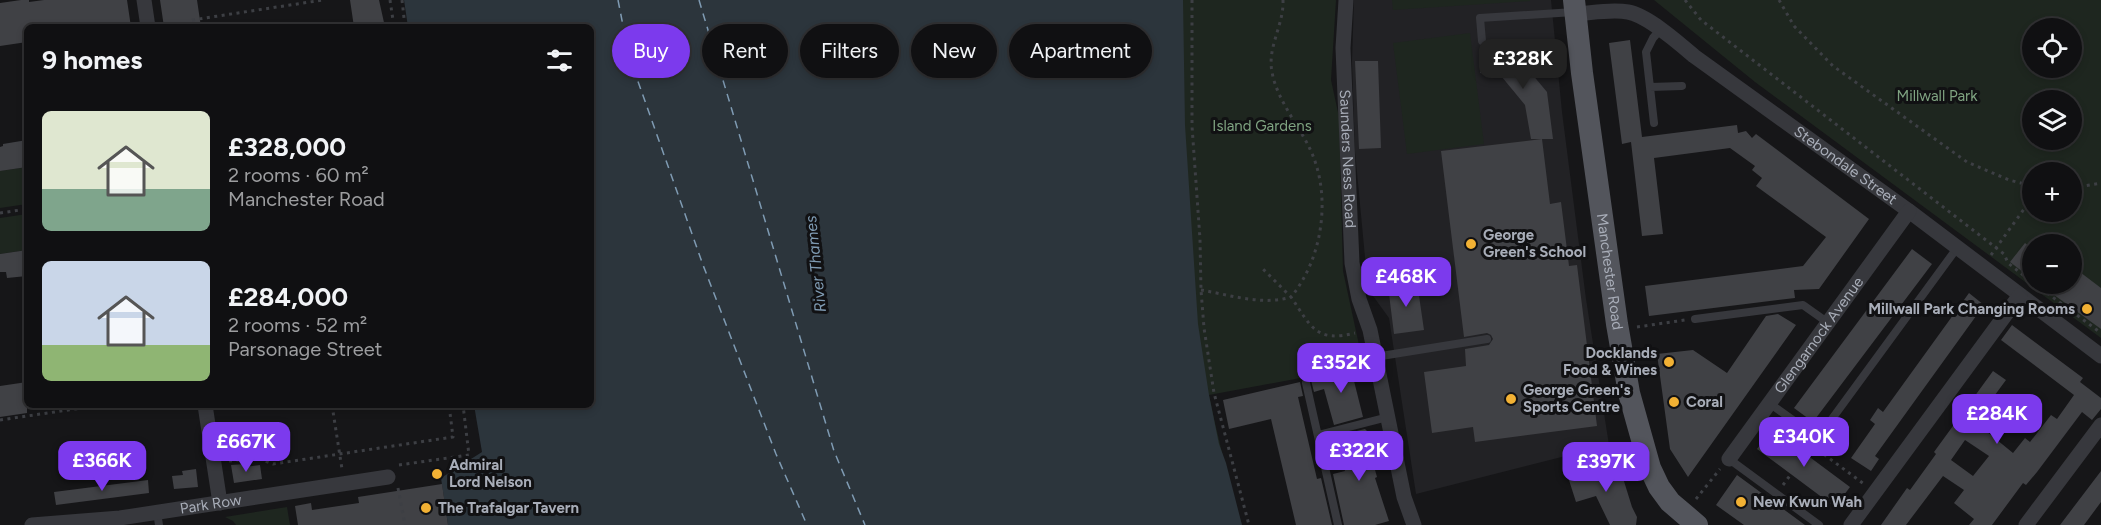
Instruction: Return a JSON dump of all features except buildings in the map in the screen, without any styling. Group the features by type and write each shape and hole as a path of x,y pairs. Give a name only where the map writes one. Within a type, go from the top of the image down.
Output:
{"main road":[{"name":"Manchester Road","path":"1575,9 1598,187 1629,393 1650,468 1664,494 1686,522"}],"street":[{"path":"144,0 148,24"},
{"name":"Saunders Ness Road","path":"1346,0 1343,48 1352,262 1359,300 1370,330 1404,497 1414,525"},
{"name":"Stebondale Street","path":"1575,9 1637,14 1672,36 1694,56 1909,211 2101,356"},
{"name":"Glengarnock Avenue","path":"1729,459 1909,211"},
{"path":"1851,525 2020,295"},
{"path":"205,408 219,503"},
{"path":"2026,525 2101,425"},
{"name":"Park Row","path":"32,525 158,519 219,503 393,477"}],"lane":[{"path":"1482,42 1480,18 1575,9"},
{"path":"1654,123 1646,52 1660,30"},
{"path":"1650,87 1682,86"},
{"path":"1769,403 1818,438 1957,248"},
{"path":"1695,319 1803,305 1827,322"},
{"path":"1375,357 1487,339"},
{"path":"1306,382 1338,525"},
{"path":"1318,435 1388,417"},
{"path":"1729,459 1819,525"}],"path":[{"path":"192,20 323,0"},
{"path":"390,0 394,24"},
{"path":"402,0 405,24"},
{"path":"1192,0 1192,126 1200,239 1203,328 1214,393 1249,525"},
{"path":"1200,290 1265,301 1279,301 1291,297 1305,277 1320,232 1322,197 1320,174 1311,150 1276,88 1271,70 1271,52 1280,22 1283,0"},
{"path":"1685,0 1701,20 2004,254 2008,263 2022,274"},
{"path":"1779,0 1794,26 1833,66 1967,162 2008,180 2022,184"},
{"path":"2082,186 2101,183"},
{"path":"0,213 24,209"},
{"path":"1982,266 2022,212"},
{"path":"1262,268 1291,297 1314,330 1337,337 1370,330"},
{"path":"2049,294 2101,333"},
{"path":"1637,327 1695,319"},
{"path":"0,420 82,408"},
{"path":"332,408 342,470"},
{"path":"213,463 257,458 273,464 453,437 449,408"},
{"path":"405,525 393,477 469,454 463,408"},
{"path":"1802,459 1811,445 1875,492"},
{"path":"1686,522 1729,459"}],"shaded area":[{"name":"George Green's School","path":"1354,0 1551,0 1562,112 1586,299 1609,445 1416,494 1389,318 1368,289 1355,151 1352,62"}],"green space":[{"name":"Island Gardens","path":"1119,0 1336,0 1331,80 1339,117 1343,271 1359,345 1308,353 1311,376 1209,395 1242,525 1186,525 1129,78 1152,78 1152,24 1122,24"},
{"path":"1392,0 1530,0 1530,1 1393,10"},
{"name":"Millwall Park","path":"1654,0 2101,0 2101,338 2042,294 2082,294 2082,234 2022,234 2022,280 1755,82"},
{"path":"1470,33 1484,144 1407,154 1393,43"},
{"path":"24,167 24,204 0,208 0,171"},
{"path":"24,214 24,250 0,254 0,218"},
{"path":"287,507 290,525 236,525 225,517"}],"water":[{"name":"River Thames","path":"404,0 1183,0 1185,125 1198,324 1219,444 1242,525 448,525 441,478 482,452 475,408 594,408 594,24 408,24"}],"ferry route":[{"path":"618,0 629,56 703,265 776,454 807,525"},
{"path":"699,0 834,451 865,525"}],"place":[{"name":"George Green's School","path":"1471,244"},
{"name":"Millwall Park Changing Rooms","path":"2087,309"},
{"name":"Docklands Food & Wines","path":"1669,362"},
{"name":"George Green's Sports Centre","path":"1511,399"},
{"name":"Coral","path":"1674,402"},
{"name":"Admiral Lord Nelson","path":"437,474"},
{"name":"New Kwun Wah","path":"1741,502"},
{"name":"The Trafalgar Tavern","path":"426,508"}]}
